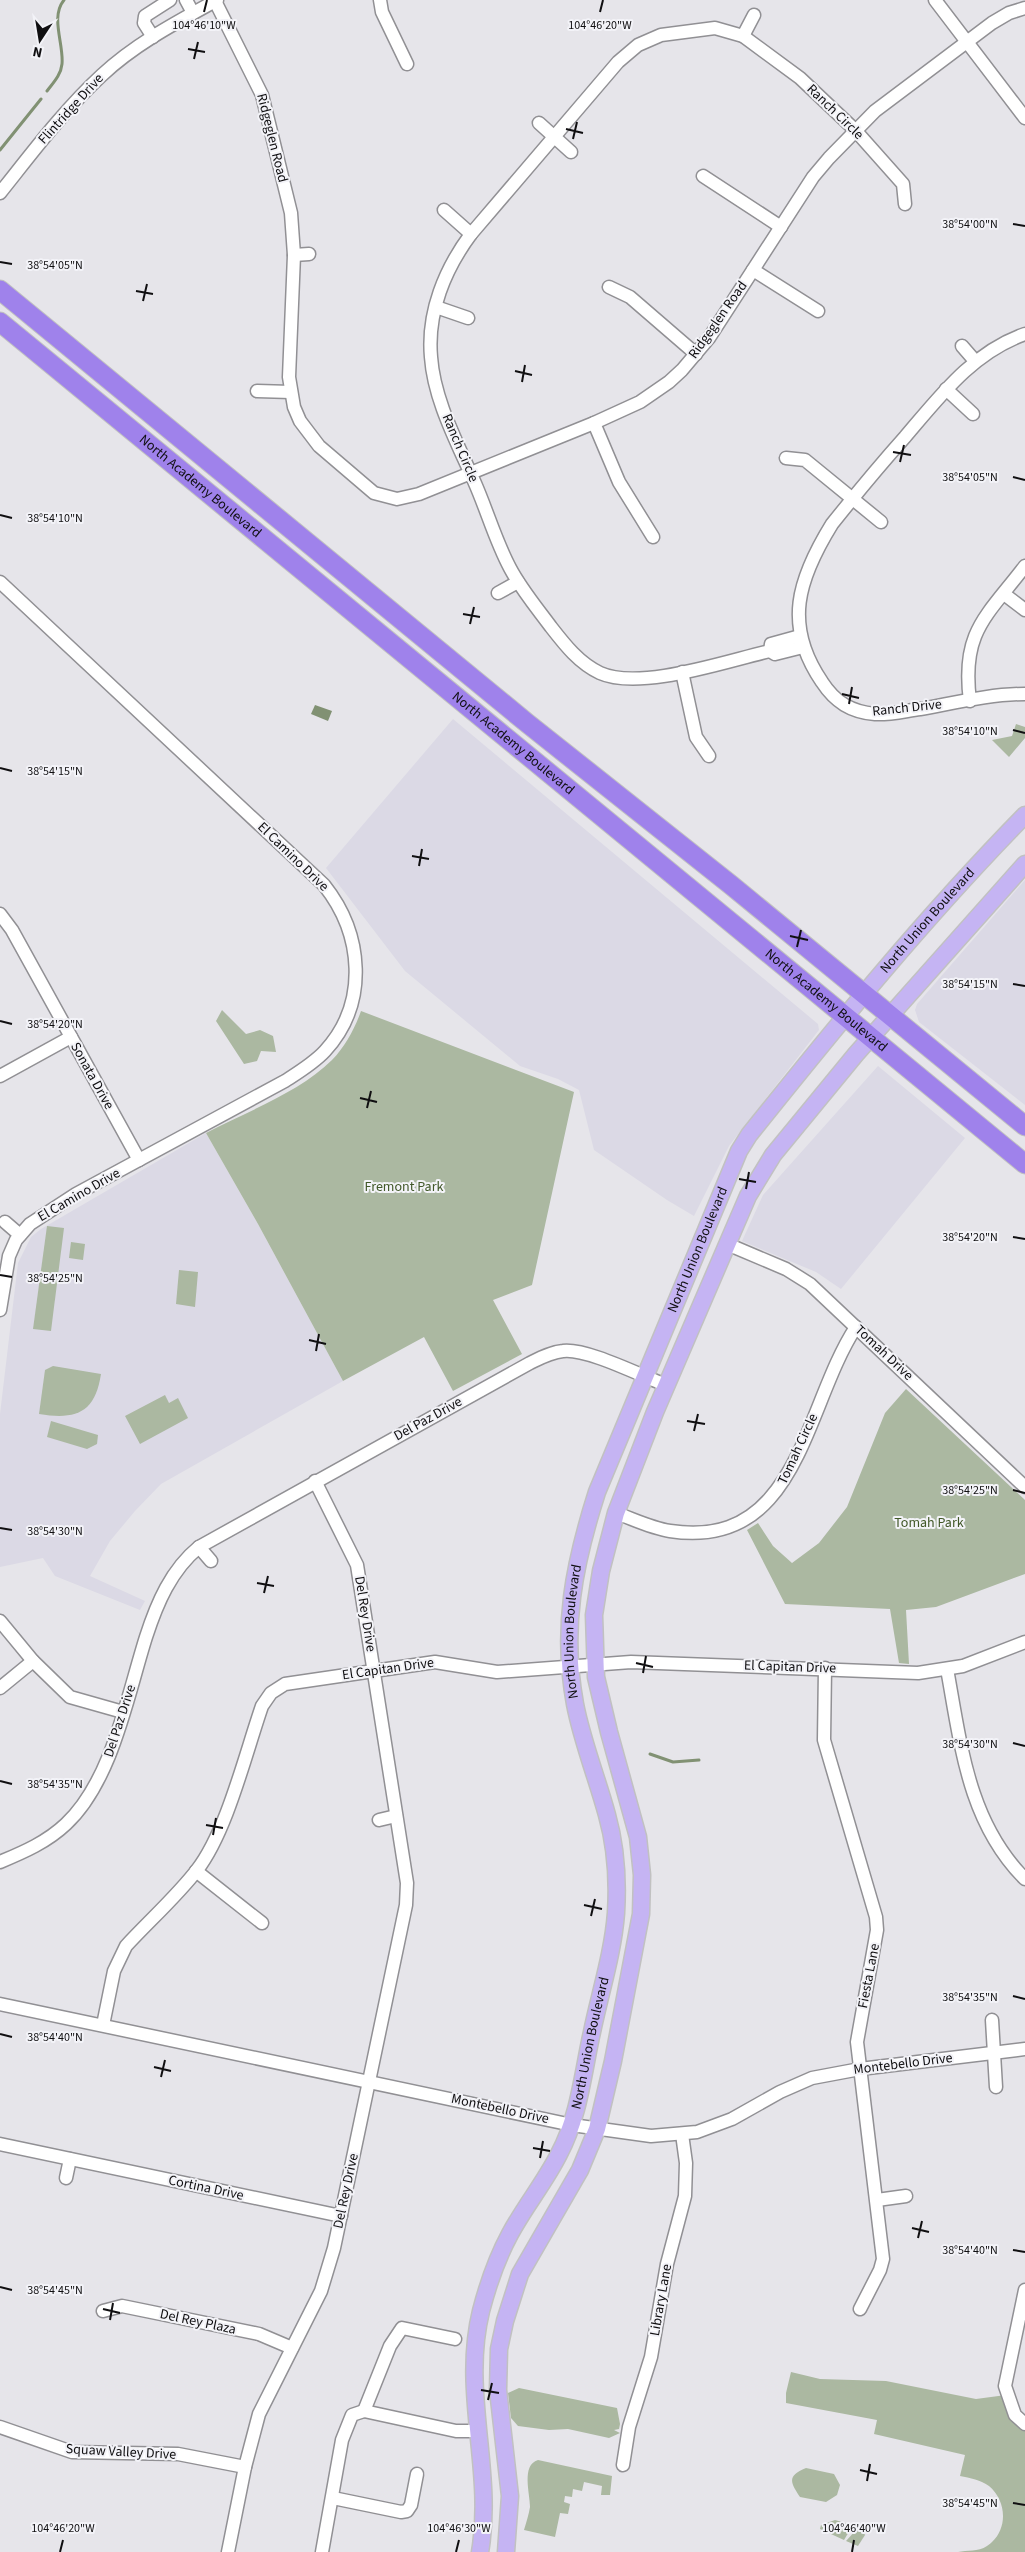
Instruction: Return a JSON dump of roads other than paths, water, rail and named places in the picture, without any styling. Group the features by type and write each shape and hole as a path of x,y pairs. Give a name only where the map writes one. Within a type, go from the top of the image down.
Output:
{"highway":[{"name":"North Academy Boulevard","path":"0,290 519,716 1025,1126"},
{"name":"North Academy Boulevard","path":"0,322 1025,1164"}],"main road":[{"name":"North Union Boulevard","path":"480,2552 485,2500 473,2374 480,2314 499,2255 560,2153 572,2125 610,1953 615,1917 617,1875 607,1815 575,1705 570,1666 570,1602 588,1519 739,1151 749,1136 864,994 983,857 1025,815"},
{"name":"North Union Boulevard","path":"506,2552 510,2518 506,2451 498,2390 499,2349 510,2298 532,2251 580,2170 597,2129 637,1944 642,1874 635,1821 609,1732 594,1664 596,1596 606,1543 616,1512 666,1385 748,1196 773,1155 870,1038 1025,864"},
{"path":"473,2374 484,2381 490,2445 496,2450 506,2451"}],"street":[{"path":"153,37 144,23 145,16 170,0"},
{"path":"186,0 193,13"},
{"path":"380,0 382,12 407,64"},
{"path":"935,0 1025,118"},
{"name":"Flintridge Drive","path":"0,193 94,82 115,64 153,37 216,1"},
{"name":"Ridgeglen Road","path":"216,1 258,84 266,107 291,213 294,255 289,377 291,392 300,421 311,438 374,493 386,498 408,498 594,424 652,394 669,382 696,354 813,177 855,130 875,111 992,23 1009,13 1025,8"},
{"path":"743,36 754,14"},
{"name":"Ranch Circle","path":"802,641 771,644 770,651 682,672 626,679 599,672 574,655 518,582 497,539 437,392 433,373 431,339 436,307 451,262 471,234 618,62 638,45 661,35 702,28 729,30 743,36 800,78 855,130 903,184 904,204"},
{"path":"539,123 571,152"},
{"path":"703,176 781,227"},
{"path":"444,210 471,234"},
{"path":"294,255 309,254"},
{"path":"753,270 818,311"},
{"path":"609,287 630,297 696,354"},
{"path":"436,307 468,318"},
{"name":"Ranch Drive","path":"1025,334 975,361 946,389 832,524 811,563 799,604 798,626 813,668 828,691 838,701 855,710 884,713 1025,694"},
{"path":"962,346 975,361"},
{"path":"946,389 973,414"},
{"path":"257,391 291,392"},
{"path":"594,424 618,482 653,537"},
{"path":"786,458 805,460 881,522"},
{"path":"970,700 967,670 969,653 977,630 1025,566"},
{"name":"El Camino Drive","path":"0,582 324,885 343,912 354,941 357,968 354,993 344,1024 326,1050 303,1070 139,1160 44,1214 30,1224 20,1235 9,1256 0,1310"},
{"path":"498,593 518,582"},
{"path":"1004,594 1025,610"},
{"path":"682,672 696,737 708,756"},
{"name":"Sonata Drive","path":"1,917 71,1037 139,1160"},
{"path":"0,1076 71,1037"},
{"path":"5,1222 20,1235"},
{"name":"Tomah Drive","path":"727,1244 798,1276 856,1327 1025,1486"},
{"name":"Tomah Circle","path":"616,1512 669,1531 689,1533 729,1526 746,1520 760,1510 777,1493 792,1468 838,1359 856,1327"},
{"name":"Del Paz Drive","path":"0,1862 39,1844 76,1814 102,1774 154,1610 162,1594 182,1565 200,1547 314,1481 530,1363 552,1353 563,1350 588,1355 666,1385"},
{"name":"Del Rey Drive","path":"228,2552 245,2467 259,2414 321,2291 342,2216 406,1905 407,1883 358,1565 314,1481"},
{"path":"200,1547 211,1561"},
{"path":"0,1620 33,1661 70,1697 122,1712"},
{"name":"El Capitan Drive","path":"104,2025 118,1957 196,1871 217,1835 262,1706 271,1693 285,1684 436,1662 497,1672 632,1662 918,1673 947,1669 1025,1642"},
{"path":"0,1688 33,1661"},
{"name":"Fiesta Lane","path":"825,1668 824,1740 876,1923 876,1944 858,2029 860,2069 883,2260 880,2270 860,2309"},
{"path":"947,1669 965,1770 971,1793 983,1822 998,1847 1025,1879"},
{"path":"379,1820 396,1816"},
{"path":"196,1871 262,1923"},
{"name":"Montebello Drive","path":"0,2004 572,2125 650,2136 682,2134 714,2127 780,2092 812,2078 860,2069 1025,2049"},
{"path":"992,2020 996,2087"},
{"name":"Library Lane","path":"623,2465 631,2419 651,2357 667,2264 685,2196 686,2163 682,2134"},
{"name":"Cortina Drive","path":"0,2144 342,2216"},
{"path":"66,2178 70,2159"},
{"path":"877,2200 906,2196"},
{"path":"1025,2290 1005,2386 1015,2416 1025,2424"},
{"name":"Del Rey Plaza","path":"102,2311 122,2306 259,2334 292,2348"},
{"path":"364,2411 390,2346 402,2328 455,2339"},
{"path":"322,2552 342,2440 352,2415 364,2411 456,2431 478,2431"},
{"name":"Squaw Valley Drive","path":"0,2427 72,2452 178,2454 245,2467"},
{"path":"333,2498 401,2512 407,2511 411,2505 417,2474"}],"waterway":[{"path":"47,91 60,72 62,64 58,14 64,0"},
{"path":"0,150 41,99"},
{"path":"650,1754 673,1762 699,1760"}],"park label":[{"name":"Fremont Park","path":"404,1187"},
{"name":"Tomah Park","path":"929,1523"}]}
